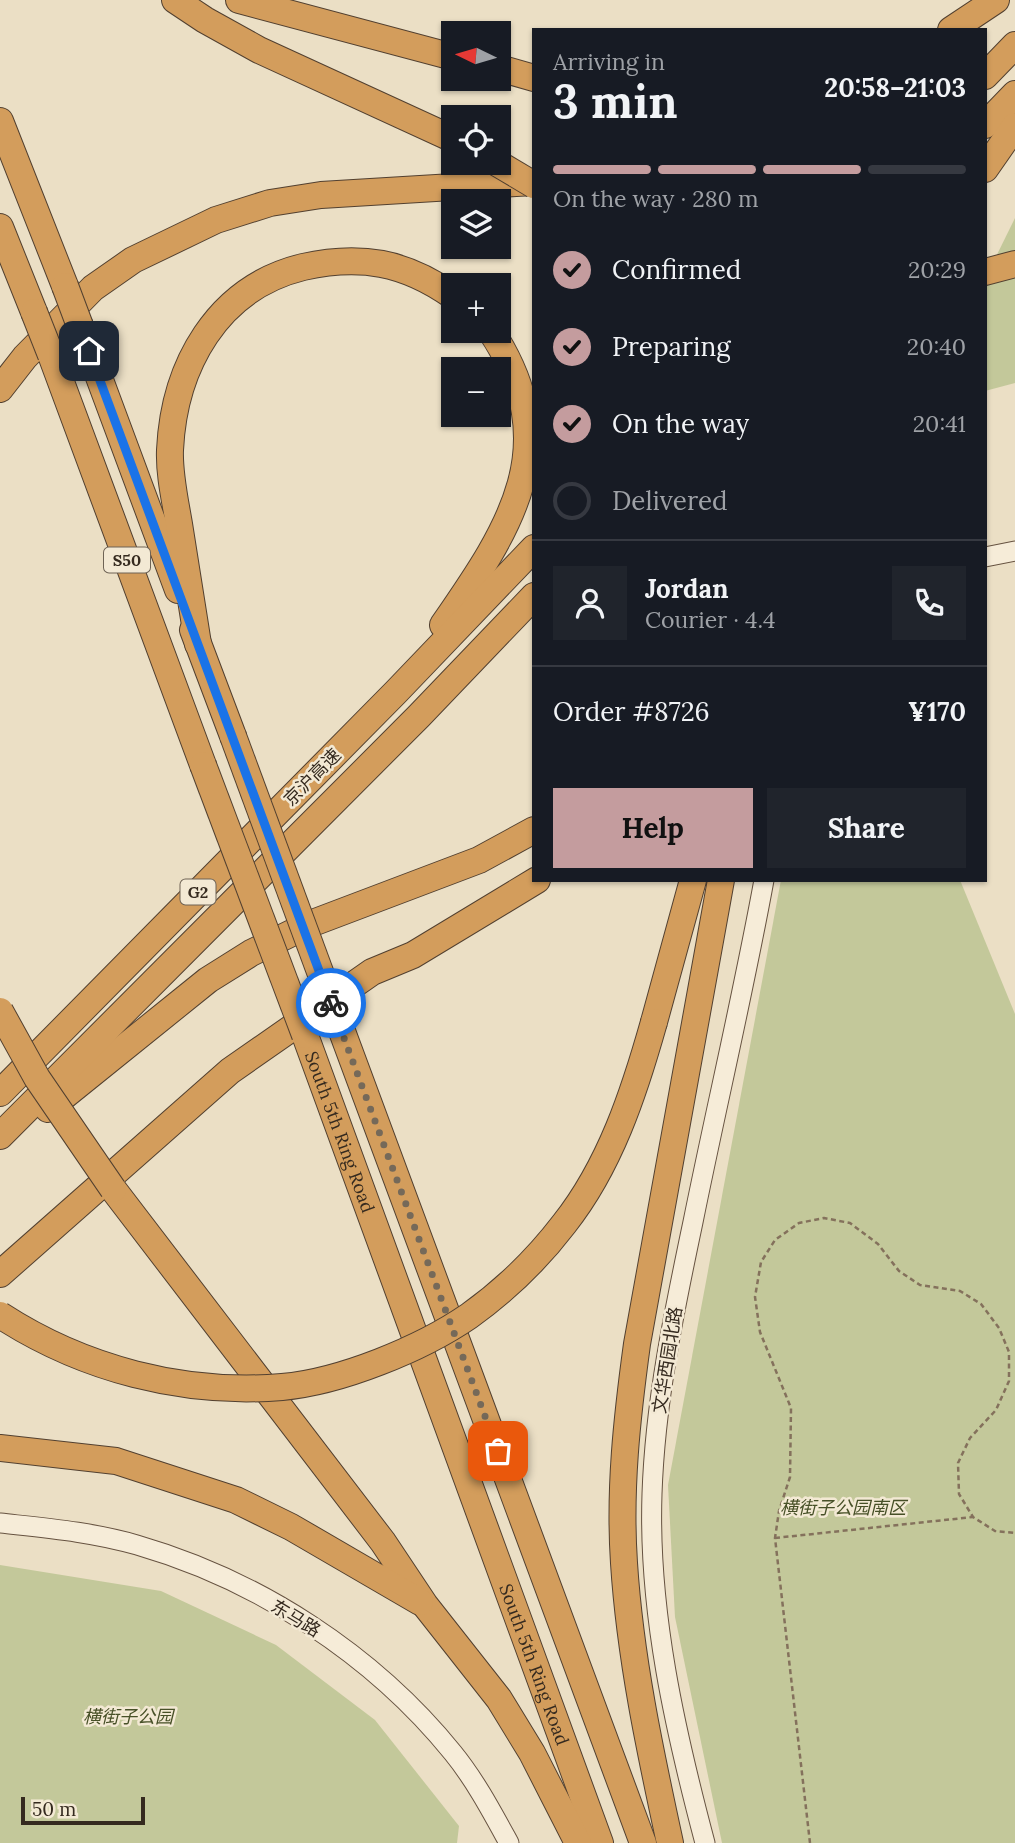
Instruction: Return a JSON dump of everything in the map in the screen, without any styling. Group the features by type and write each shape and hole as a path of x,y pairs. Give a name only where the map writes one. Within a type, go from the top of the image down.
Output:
{"highway":[{"path":"175,0 259,50 441,133"},
{"path":"239,0 441,54"},
{"path":"954,28 996,0"},
{"path":"987,74 1015,45"},
{"path":"511,71 532,77"},
{"path":"987,123 1015,94"},
{"name":"S50","path":"0,121 65,286 198,644"},
{"path":"987,166 1015,126"},
{"path":"511,171 532,182"},
{"path":"0,389 25,357 93,288 133,260 216,220 270,203 321,195 532,183"},
{"name":"South 5th Ring Road","path":"0,227 51,355 305,1035 600,1843"},
{"path":"198,644 170,453 173,414 184,374 208,330 231,303 257,285 287,271 325,262 362,260 401,267 441,287"},
{"path":"987,271 1015,264"},
{"path":"397,692 488,561 508,523 520,489 526,457 525,414 517,382 499,343"},
{"name":"京沪高速","path":"0,1093 397,692 532,550"},
{"name":"京沪高速","path":"0,1136 532,599"},
{"name":"South 5th Ring Road","path":"198,644 643,1843"},
{"path":"0,1148 208,980 251,953 310,924 479,860 532,831"},
{"path":"0,1274 230,1071 372,972 413,955 534,882"},
{"path":"0,1315 26,1332 118,1371 218,1388 283,1387 335,1377 379,1362 468,1316 509,1282 565,1223 597,1175 638,1079 693,882"},
{"path":"670,1843 630,1625 624,1550 626,1419 637,1344 721,882"},
{"path":"0,1011 37,1078 113,1189 383,1542 425,1605 499,1699 532,1753 578,1843"},
{"path":"0,1448 116,1461 236,1500 291,1527 425,1605"}],"street":[{"path":"987,557 1015,551"},
{"name":"文华西园北路","path":"705,1843 668,1680 656,1586 652,1495 658,1415 673,1317 764,882"},
{"name":"东马路","path":"0,1523 90,1535 136,1545 228,1580 281,1607 328,1637 381,1678 418,1715 453,1753 483,1796 509,1843"}],"path":[{"path":"810,1843 775,1538 779,1511 790,1477 792,1408 760,1332 755,1297 761,1262 775,1240 799,1223 824,1218 850,1223 878,1244 899,1271 920,1285 960,1291 981,1304 999,1328 1009,1352 1009,1381 996,1410 970,1438 958,1463 959,1494 974,1517 995,1531 1015,1533"},
{"path":"775,1538 974,1517"}],"green space":[{"path":"1015,218 1015,383 987,390 987,275"},
{"name":"横街子公园南区","path":"781,882 961,882 1015,1014 1015,1843 722,1843 675,1617 668,1485"},
{"name":"横街子公园","path":"0,1565 161,1591 276,1645 375,1720 459,1826 457,1843 0,1843"}],"way so far":[{"path":"331,1003 498,1451"}],"route":[{"path":"89,351 331,1003"}]}
